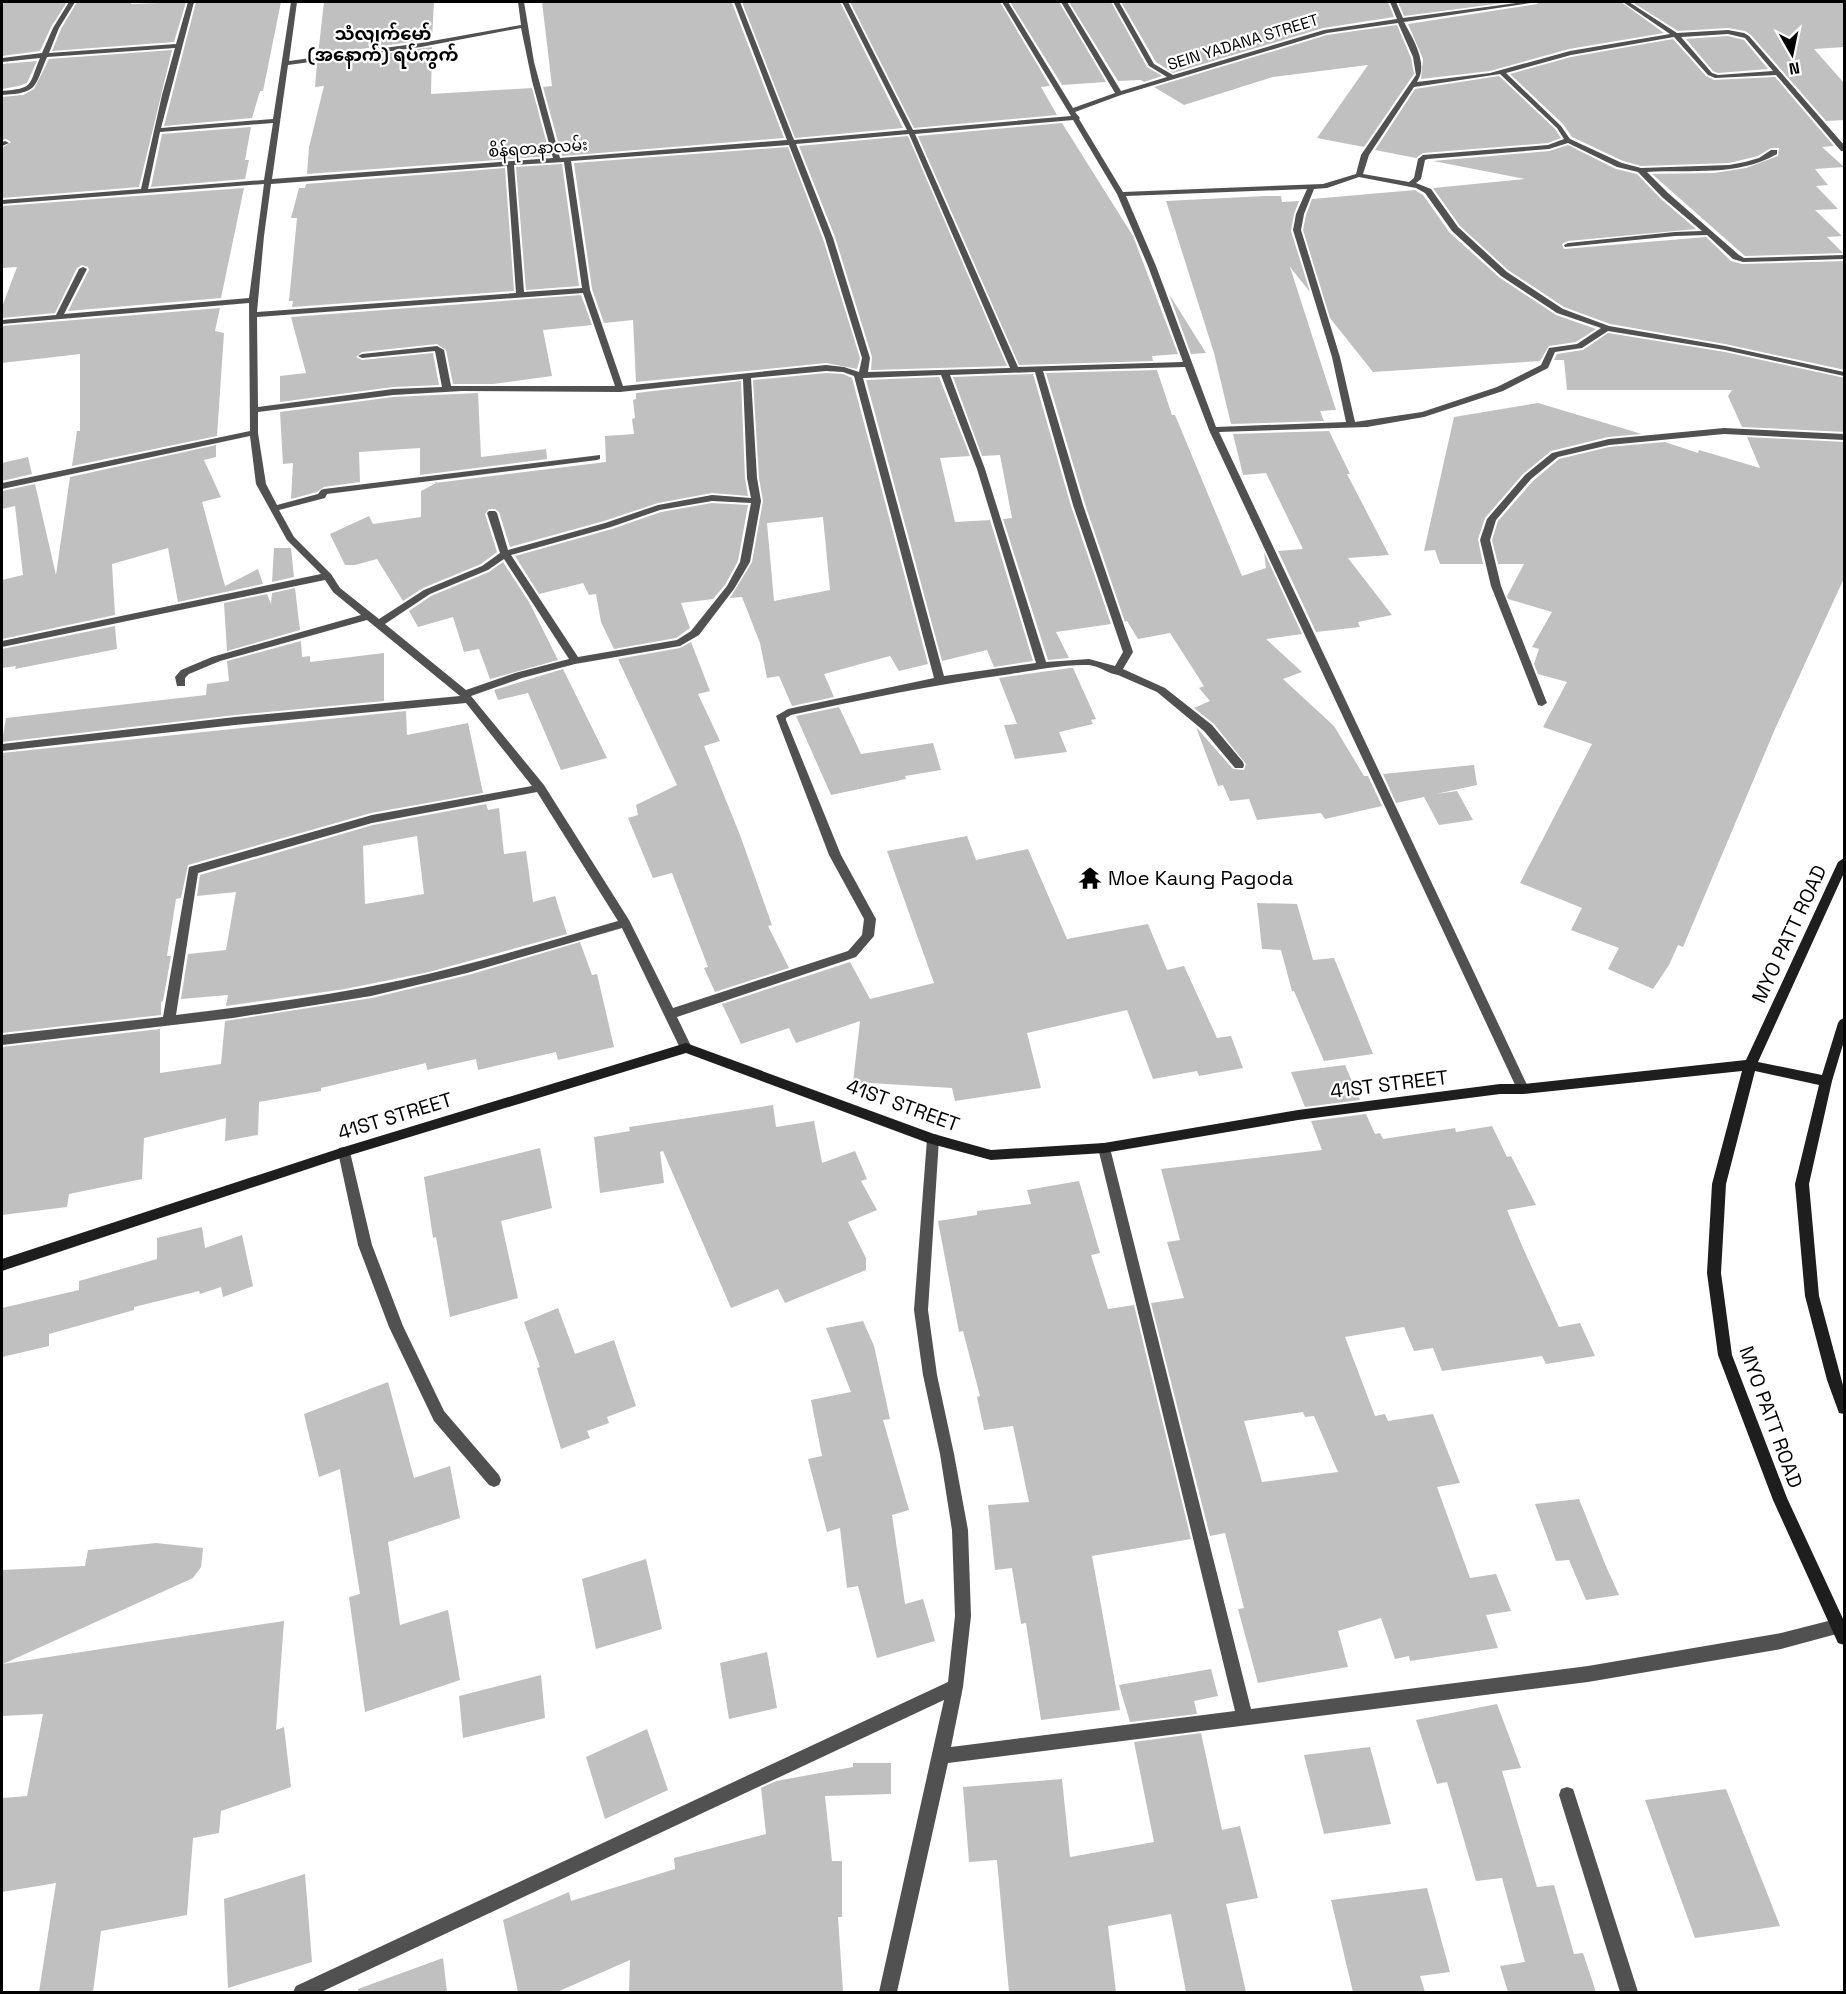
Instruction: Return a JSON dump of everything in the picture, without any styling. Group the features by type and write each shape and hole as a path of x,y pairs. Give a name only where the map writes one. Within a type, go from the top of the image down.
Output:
{"main road":[{"name":"MYO PATT ROAD","path":"1842,1632 1780,1500 1725,1355 1714,1273 1719,1184 1750,1065 1845,862"},
{"path":"1845,1023 1826,1080 1802,1184 1812,1296 1834,1380 1845,1408"},
{"name":"41ST STREET","path":"2,1265 344,1152 686,1048 933,1139 991,1155 1104,1148 1298,1115 1500,1089 1523,1089 1750,1065 1826,1080"}],"street":[{"path":"2,93 25,91 31,87 56,28 72,2"},
{"path":"144,191 157,130 191,2"},
{"path":"294,2 253,300 255,315 254,433 261,484 290,538 328,576 336,590 467,696 540,788 625,923 686,1048"},
{"path":"521,2 523,26 557,160"},
{"path":"736,2 794,142 829,238 866,358 861,375 940,680"},
{"path":"845,2 911,132 1015,369"},
{"path":"1005,2 1121,194 1152,266 1213,430 1523,1089"},
{"path":"1064,2 1119,94"},
{"path":"1116,2 1151,65 1171,77"},
{"path":"1359,176 1365,154 1419,75 1420,62 1398,20 1393,2"},
{"name":"SEIN YADANA STREET","path":"1074,115 1119,94 1326,31 1534,2"},
{"path":"1626,2 1676,35 1710,74 1717,77 1778,73"},
{"path":"287,63 421,45 523,26"},
{"path":"1413,85 1456,81 1502,72 1570,53 1676,35 1728,32 1742,34 1845,149"},
{"path":"2,60 178,46"},
{"path":"1502,72 1559,127 1568,140 1620,165 1641,170 1736,166 1765,159 1774,152"},
{"name":"စိန်ရတနာလမ်း","path":"2,202 794,142 1074,115"},
{"path":"157,130 278,122"},
{"path":"1835,140 1845,139"},
{"path":"1411,184 1417,179 1422,159 1426,157 1549,147 1568,140"},
{"path":"567,159 586,290 620,389"},
{"path":"510,163 520,295"},
{"path":"1641,170 1665,195 1736,257 1743,260 1845,257"},
{"path":"1121,194 1311,187 1344,182 1359,176 1411,184 1428,191 1455,229 1504,274 1550,306 1607,328 1725,348 1845,374"},
{"path":"1311,187 1297,222 1297,230 1336,357 1351,425"},
{"path":"1568,245 1675,234 1710,233"},
{"path":"58,318 83,269"},
{"path":"255,315 586,290"},
{"path":"2,322 253,300"},
{"path":"1213,430 1367,424 1424,414 1500,389 1545,366 1552,350 1580,346 1607,328"},
{"path":"362,357 437,348 440,350 447,389"},
{"path":"254,410 393,392 447,389 620,389 826,368 861,375 1188,364"},
{"path":"1038,368 1078,505 1128,652 1116,672"},
{"path":"945,373 981,469 1042,666"},
{"path":"2,748 467,696 519,675 575,661 680,643 695,633 731,587 745,562 756,501 752,478 747,375"},
{"path":"1542,703 1496,586 1485,540 1492,519 1528,477 1555,455 1609,442 1724,431 1845,437"},
{"path":"2,486 254,433"},
{"path":"275,508 322,496 324,492 597,458"},
{"path":"378,624 427,592 485,568 505,554 608,525 658,508 712,498 756,501"},
{"path":"492,513 505,554 575,661"},
{"path":"2,644 328,576"},
{"path":"181,684 180,677 185,672 216,658 368,616"},
{"path":"670,1014 852,954 868,936 870,918 835,855 781,720 781,716 788,712 940,680 1089,662 1161,690 1208,728 1239,765"},
{"path":"169,1020 193,870 372,819 540,788"},
{"path":"2,1040 169,1020 371,990 504,958 625,923"},
{"path":"888,1992 955,1688 963,1616 960,1530 930,1375 921,1310 933,1139"},
{"path":"1104,1148 1245,1717"},
{"path":"344,1152 365,1245 396,1327 439,1416 494,1480"},
{"path":"941,1756 1588,1674 1842,1632"},
{"path":"302,1992 955,1688"},
{"path":"1567,1795 1629,1992"}],"building":[{"path":"2,2 67,2 51,27 40,51 2,56"},
{"path":"77,2 131,2 131,4 186,2 174,42 52,51 61,29"},
{"path":"196,2 281,2 263,91 260,91 252,118 164,126"},
{"path":"324,2 434,2 432,39 318,55"},
{"path":"542,2 732,3 784,138 562,156 543,87 552,86"},
{"path":"742,2 840,2 903,128 795,138"},
{"path":"850,2 1000,2 1050,86 1041,87 1057,115 914,128"},
{"path":"1010,2 1059,2 1106,82 1062,85"},
{"path":"1069,2 1111,2 1147,67 1162,76 1144,82 1141,80 1118,81"},
{"path":"1121,2 1388,2 1394,17 1323,28 1173,73 1156,62"},
{"path":"1398,2 1511,2 1404,16"},
{"path":"1539,2 1621,2 1664,33 1569,49 1490,71 1421,79 1423,59 1408,24"},
{"path":"1632,2 1845,2 1845,47 1814,49 1845,84 1845,120 1826,121 1745,31 1728,28 1678,31"},
{"path":"1397,25 1411,58 1414,74 1364,147 1317,138 1368,65 1273,77 1184,105 1154,87 1327,35"},
{"path":"1728,36 1744,40 1768,69 1718,73 1713,71 1686,39"},
{"path":"1673,39 1706,76 1714,80 1775,77 1834,146 1822,147 1844,167 1815,169 1828,185 1816,186 1838,209 1815,210 1842,236 1827,237 1843,253 1745,256 1652,174 1714,173 1746,168 1778,156 1779,148 1771,148 1758,156 1729,163 1641,166 1623,161 1572,137 1563,124 1510,74 1571,57"},
{"path":"432,47 431,94 532,88 550,156 307,174 309,147 324,86 315,87 317,63"},
{"path":"172,50 139,187 2,198 2,148 11,142 6,139 2,140 2,97 23,95 34,89 49,59"},
{"path":"37,61 27,83 2,89 2,64"},
{"path":"1499,76 1555,129 1561,138 1548,143 1423,153 1416,158 1375,150 1415,89"},
{"path":"1062,123 1133,236 1178,354 1152,356 1153,361 1019,365 918,136"},
{"path":"251,127 245,160 249,160 245,179 151,187 162,134"},
{"path":"908,136 1007,366 871,370 872,357 835,237 799,146"},
{"path":"1568,145 1616,169 1637,174 1661,199 1696,229 1568,241 1562,244 1564,249 1706,237 1731,261 1742,264 1845,261 1845,370 1725,344 1610,324 1564,307 1508,270 1460,226 1433,188 1525,179 1433,161 1549,151"},
{"path":"788,147 823,239 860,358 857,369 826,363 636,382 633,320 604,323 592,289 574,163"},
{"path":"562,164 579,286 526,290 516,167"},
{"path":"505,168 514,291 292,307 293,301 289,301 297,218 291,218 299,188 305,188 306,184"},
{"path":"244,188 221,298 68,311 89,270 88,267 82,265 77,268 55,313 2,318 2,307 17,267 2,268 2,206"},
{"path":"1415,190 1423,195 1450,233 1500,278 1556,315 1596,329 1576,342 1549,346 1540,361 1373,372 1330,318 1303,230 1306,215 1312,199"},
{"path":"1281,196 1282,202 1299,201 1291,231 1310,292 1290,267 1336,410 1320,411 1324,421 1231,424 1214,353 1166,201"},
{"path":"1169,294 1206,353 1191,354"},
{"path":"581,295 592,325 543,330 552,376 493,384 453,384 446,350 437,344 362,352 356,357 362,360 433,353 439,385 393,387 280,402 280,376 306,373 291,317"},
{"path":"220,308 215,331 224,333 217,436 72,466 77,431 80,431 80,354 2,363 2,326"},
{"path":"1608,333 1725,352 1845,378 1845,432 1742,427 1728,396 1732,390 1567,390 1564,360 1554,360 1557,354 1583,350"},
{"path":"1157,370 1172,415 1175,415 1242,576 1266,568 1264,552 1302,634 1266,639 1302,672 1283,679 1334,726 1364,776 1368,776 1382,806 1325,819 1321,813 1257,820 1249,799 1230,801 1223,785 1218,786 1196,727 1233,769 1244,770 1246,764 1214,724 1194,708 1210,701 1199,688 1204,686 1170,633 1138,639 1127,621 1125,622 1085,504 1046,373"},
{"path":"826,373 843,374 852,378 928,664 899,671 890,656 824,674 834,697 792,706 779,676 767,678 760,643 742,597 730,598 752,562 763,501 759,478 753,380","holes":["823,517 830,590 774,601 767,523"]},
{"path":"1033,374 1071,506 1111,624 1056,632 1069,658 1048,660 1003,519 1012,518 1000,455 982,456 953,377"},
{"path":"939,377 970,456 940,458 955,522 990,520 1033,661 994,667 987,650 942,661 866,380"},
{"path":"741,381 745,478 748,496 712,493 658,503 604,521 510,547 499,512 489,509 485,514 497,552 481,564 423,588 403,601 377,559 355,565 345,565 330,534 369,516 373,524 421,517 421,491 436,483 606,462 605,436 634,434 632,419 635,418 633,400 636,399 636,393"},
{"path":"478,393 481,457 546,449 547,459 420,475 420,448 359,452 360,482 324,487 317,492 291,499 293,463 283,464 280,412 393,397"},
{"path":"1538,403 1642,434 1608,437 1551,451 1523,474 1485,518 1478,539 1483,564 1440,564 1435,550 1424,551 1454,417"},
{"path":"1329,431 1350,474 1347,474 1389,555 1348,558 1392,615 1358,622 1360,627 1316,632 1278,551 1303,549 1266,473 1243,475 1233,434"},
{"path":"1747,437 1845,442 1845,576 1775,729 1683,947 1678,945 1669,965 1653,989 1608,969 1619,948 1571,930 1582,908 1520,883 1592,744 1543,727 1567,682 1538,674 1534,664 1539,649 1532,647 1552,612 1508,599 1507,596 1524,564 1498,564 1492,540 1498,521 1533,481 1559,459 1609,447 1665,442 1698,453 1699,450 1760,468"},
{"path":"216,445 216,457 204,460 221,497 202,502 225,586 258,569 263,584 178,602 168,548 112,564 115,615 2,639 2,580 23,575 15,506 2,509 2,491 35,484 56,575 70,477"},
{"path":"28,457 32,474 2,481 2,463"},
{"path":"712,503 748,505 738,561 725,585 713,599 681,603 690,628 676,638 614,649 601,622 596,594 589,595 583,583 539,594 515,556 612,529 661,512"},
{"path":"274,548 291,548 294,577 272,582"},
{"path":"503,562 529,602 558,660 490,679 479,649 464,652 453,617 418,627 409,611 431,596 489,572"},
{"path":"295,588 300,630 227,651 224,603 267,594 271,604 272,593"},
{"path":"115,626 117,649 15,669 16,666 2,668 2,649"},
{"path":"301,641 302,657 310,656 310,662 384,653 384,701 235,715 2,742 6,718 206,695 207,684 229,681 227,661"},
{"path":"691,642 710,691 698,694 720,741 704,746 740,835 772,925 768,926 789,968 715,992 704,968 708,967 672,873 653,878 628,818 638,815 636,805 677,785 618,659 680,648"},
{"path":"1073,668 1096,719 1091,720 1093,724 1059,732 1067,752 1015,759 1004,725 1017,724 999,678"},
{"path":"563,669 607,758 561,770 528,693 498,700 494,690"},
{"path":"839,707 861,754 933,743 941,770 905,776 906,779 831,795 796,716"},
{"path":"406,711 407,735 468,723 483,793 371,813 188,865 181,898 176,899 167,956 171,956 161,1002 161,1015 2,1033 2,753"},
{"path":"1474,765 1477,785 1436,794 1457,791 1473,820 1439,825 1424,797 1396,803 1383,774"},
{"path":"486,804 488,810 499,808 504,854 526,851 533,902 555,896 567,934 429,972 345,989 226,1006 228,995 181,999 188,954 226,950 236,892 197,896 200,875 373,825","holes":["417,836 424,894 365,904 363,846"]},
{"path":"967,836 976,860 1028,849 1067,939 1148,924 1167,970 1184,966 1217,1038 1231,1036 1243,1068 1199,1076 1197,1071 1153,1079 1127,1010 1027,1033 1041,1088 955,1101 952,1088 853,1082 860,1021 796,1043 789,1028 741,1044 722,1004 850,962 870,999 934,983 887,851"},
{"path":"1257,903 1297,904 1313,960 1334,958 1373,1054 1324,1061 1294,991 1292,991 1281,950 1262,949"},
{"path":"580,942 592,975 597,974 614,1047 558,1060 556,1052 478,1070 476,1059 427,1070 426,1063 321,1088 321,1091 259,1102 258,1135 225,1141 226,1118 144,1138 142,1179 69,1194 67,1207 2,1215 2,1047 160,1029 160,1073 221,1064 225,1021 372,998 468,975"},
{"path":"1345,1065 1360,1100 1305,1107 1291,1072"},
{"path":"773,1105 776,1127 814,1121 822,1163 855,1151 867,1179 861,1181 877,1210 848,1222 866,1258 866,1270 785,1303 778,1289 731,1308 663,1151 660,1152 664,1183 600,1193 594,1137 630,1131 629,1127"},
{"path":"1366,1114 1375,1134 1380,1133 1383,1139 1455,1128 1456,1132 1492,1126 1507,1157 1511,1156 1536,1205 1507,1210 1523,1248 1559,1327 1580,1323 1595,1356 1546,1364 1542,1356 1442,1371 1433,1348 1414,1351 1404,1327 1345,1337 1375,1416 1385,1414 1388,1421 1433,1414 1460,1483 1437,1487 1470,1578 1496,1574 1511,1611 1486,1615 1498,1648 1410,1661 1409,1656 1395,1659 1381,1618 1338,1631 1348,1667 1258,1683 1238,1609 1244,1608 1225,1533 1210,1536 1151,1303 1184,1298 1167,1242 1180,1240 1161,1169 1322,1150 1311,1121","holes":["1303,1412 1305,1417 1314,1416 1338,1472 1262,1482 1244,1421"]},
{"path":"540,1148 552,1208 501,1221 518,1298 450,1317 436,1237 433,1238 424,1177"},
{"path":"1079,1181 1100,1253 1091,1255 1108,1309 1134,1305 1191,1539 1092,1556 1120,1710 1041,1720 1026,1623 1021,1624 1012,1568 995,1570 988,1505 1029,1502 1013,1426 984,1430 977,1397 980,1396 963,1331 959,1332 938,1221 977,1215 977,1211 1031,1204 1027,1190"},
{"path":"202,1227 205,1248 242,1235 253,1286 223,1297 221,1287 200,1294 199,1291 134,1307 134,1310 49,1334 49,1346 2,1357 2,1308 79,1290 79,1281 157,1259 157,1238"},
{"path":"558,1308 575,1354 614,1340 636,1406 607,1417 609,1423 587,1431 590,1438 561,1449 537,1368 540,1367 524,1322"},
{"path":"863,1321 874,1346 890,1419 883,1420 909,1510 892,1515 905,1604 923,1599 935,1641 877,1658 858,1586 847,1588 840,1528 827,1532 808,1459 822,1456 811,1400 851,1392 826,1328"},
{"path":"388,1382 414,1478 450,1466 460,1518 388,1542 400,1625 448,1610 460,1680 365,1712 349,1597 360,1594 340,1469 319,1477 304,1414"},
{"path":"1579,1499 1619,1595 1586,1600 1569,1560 1556,1561 1535,1504"},
{"path":"156,1543 203,1548 201,1567 193,1578 3,1664 284,1621 276,1730 284,1727 291,1787 221,1811 219,1833 193,1838 187,1915 101,1931 93,1992 39,1992 56,1883 2,1892 2,1798 27,1796 43,1714 2,1716 2,1570 85,1566 88,1550"},
{"path":"646,1559 662,1629 596,1649 582,1579"},
{"path":"767,1652 777,1708 729,1719 720,1663"},
{"path":"1211,1669 1218,1696 1194,1701 1197,1714 1130,1722 1119,1685"},
{"path":"541,1675 545,1718 463,1738 459,1696"},
{"path":"1497,1704 1521,1768 1502,1771 1537,1887 1554,1885 1574,1954 1583,1953 1596,1992 1508,1992 1500,1966 1525,1962 1502,1878 1476,1881 1447,1782 1437,1784 1416,1720"},
{"path":"647,1729 668,1790 605,1819 586,1757"},
{"path":"1201,1733 1222,1830 1240,1826 1258,1898 1226,1904 1246,1992 1186,1992 1171,1914 1108,1926 1116,1992 1009,1992 997,1860 969,1862 963,1787 1062,1779 1070,1857 1154,1842 1134,1742"},
{"path":"1370,1747 1391,1824 1324,1834 1304,1755"},
{"path":"853,1763 891,1763 891,1794 825,1796 832,1861 842,1861 842,1917 838,1917 843,1992 629,1992 630,1960 557,1992 518,1992 503,1920 569,1892 571,1901 675,1869 674,1858 766,1834 761,1788 776,1781 853,1767"},
{"path":"1726,1789 1780,1926 1695,1938 1645,1800"},
{"path":"305,1874 312,1962 228,1988 224,1899"},
{"path":"1427,1888 1450,1972 1420,1976 1425,1992 1353,1992 1331,1900"},
{"path":"443,1958 447,1992 358,1992 358,1989"}],"place":[{"name":"Moe Kaung Pagoda","path":"1090,878"}],"district":[{"name":"သံလျက်မော် (အနောက်) ရပ်ကွက်","path":"383,43"}]}
